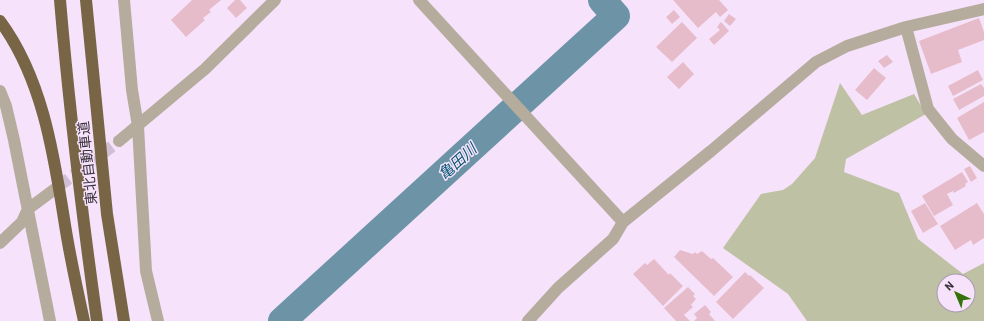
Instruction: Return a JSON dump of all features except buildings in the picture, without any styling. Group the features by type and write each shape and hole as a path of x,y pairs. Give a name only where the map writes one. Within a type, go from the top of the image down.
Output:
{"highway":[{"name":"東北自動車道","path":"60,0 70,113 97,321"},
{"name":"東北自動車道","path":"86,0 107,214 124,321"},
{"path":"0,21 11,36 24,62 35,91 52,148 73,275 84,321"}],"street":[{"path":"124,0 132,90 138,126 146,271 158,321"},
{"path":"119,141 205,69 275,0"},
{"path":"420,0 623,222"},
{"path":"528,321 558,288 613,240 623,222 711,152 816,62 847,46 906,27 984,9"},
{"path":"906,27 928,109 952,139 984,166"},
{"path":"0,91 6,106 50,321"},
{"path":"0,243 22,222 28,209 59,186"}],"green space":[{"path":"840,83 862,115 914,94 926,114 846,159 844,172 899,193 918,239 962,273 936,273 936,313 976,313 976,273 965,273 984,263 984,321 807,321 788,294 723,248 761,194 783,190 792,184 815,158"}],"waterway":[{"name":"亀田川","path":"282,321 616,16 602,0"}],"tunnel":[{"path":"59,186 119,141"}]}
